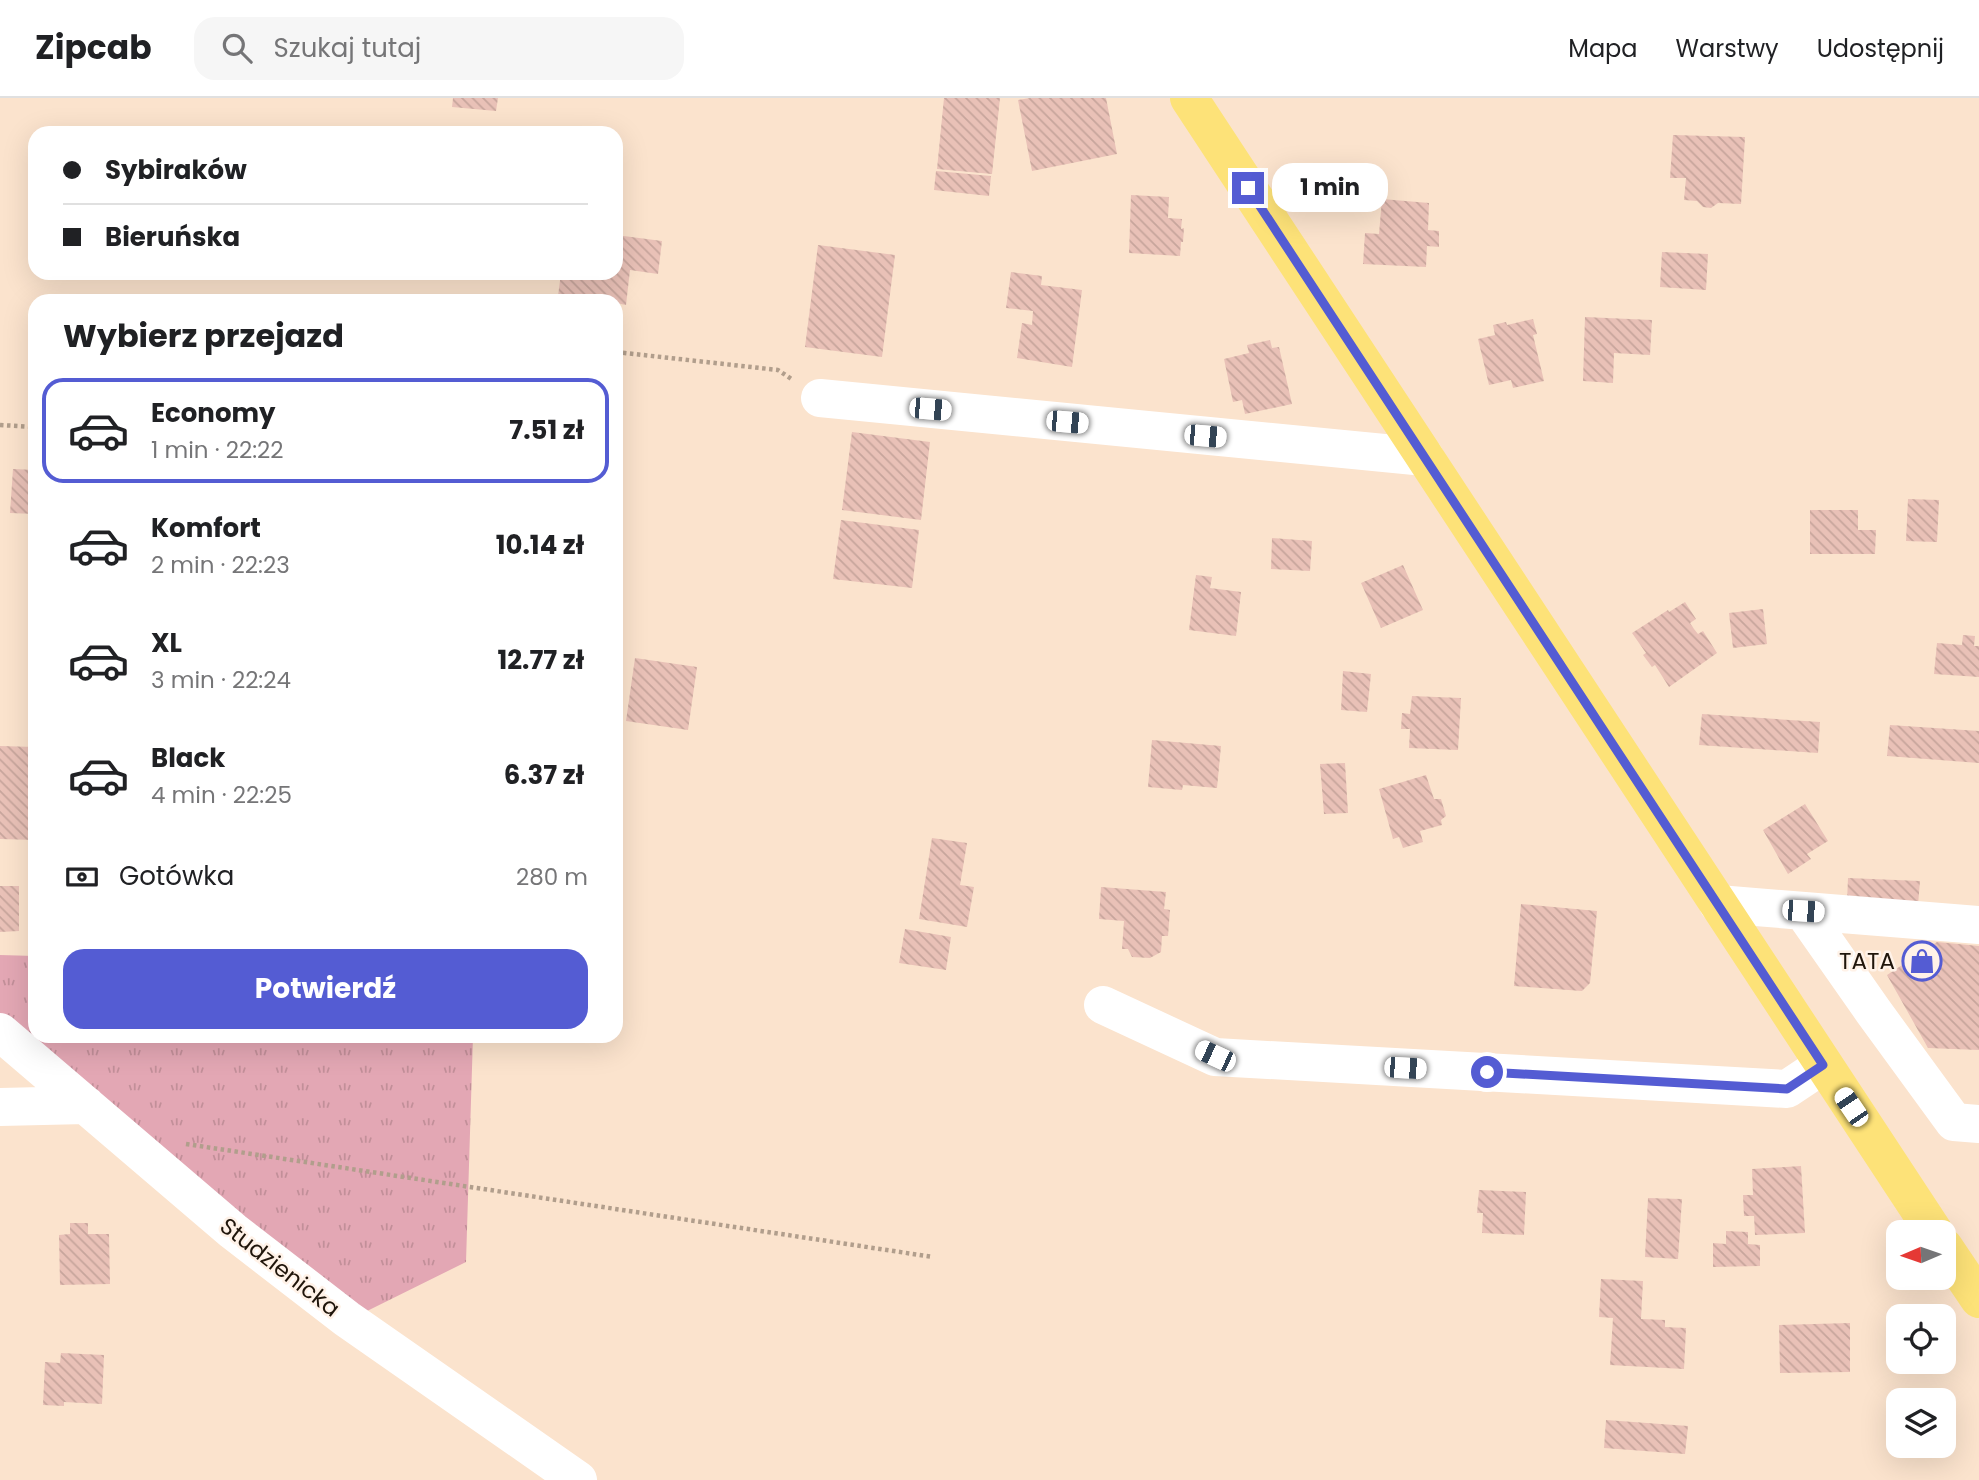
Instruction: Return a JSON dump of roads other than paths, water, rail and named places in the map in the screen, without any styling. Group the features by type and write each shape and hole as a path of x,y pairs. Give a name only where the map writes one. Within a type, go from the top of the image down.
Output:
{"main road":[{"path":"1189,98 1926,1220"},
{"path":"1956,1265 1979,1299"}],"street":[{"path":"820,398 1424,457"},
{"path":"1718,904 1979,925"},
{"path":"1803,911 1954,1122 1979,1124"},
{"path":"1103,1005 1215,1056 1787,1089 1823,1065"},
{"name":"Studzienicka","path":"0,1032 233,1231 347,1319 578,1480"},
{"path":"0,1107 86,1105"}],"place":[{"name":"TATA","path":"1922,961"}]}
